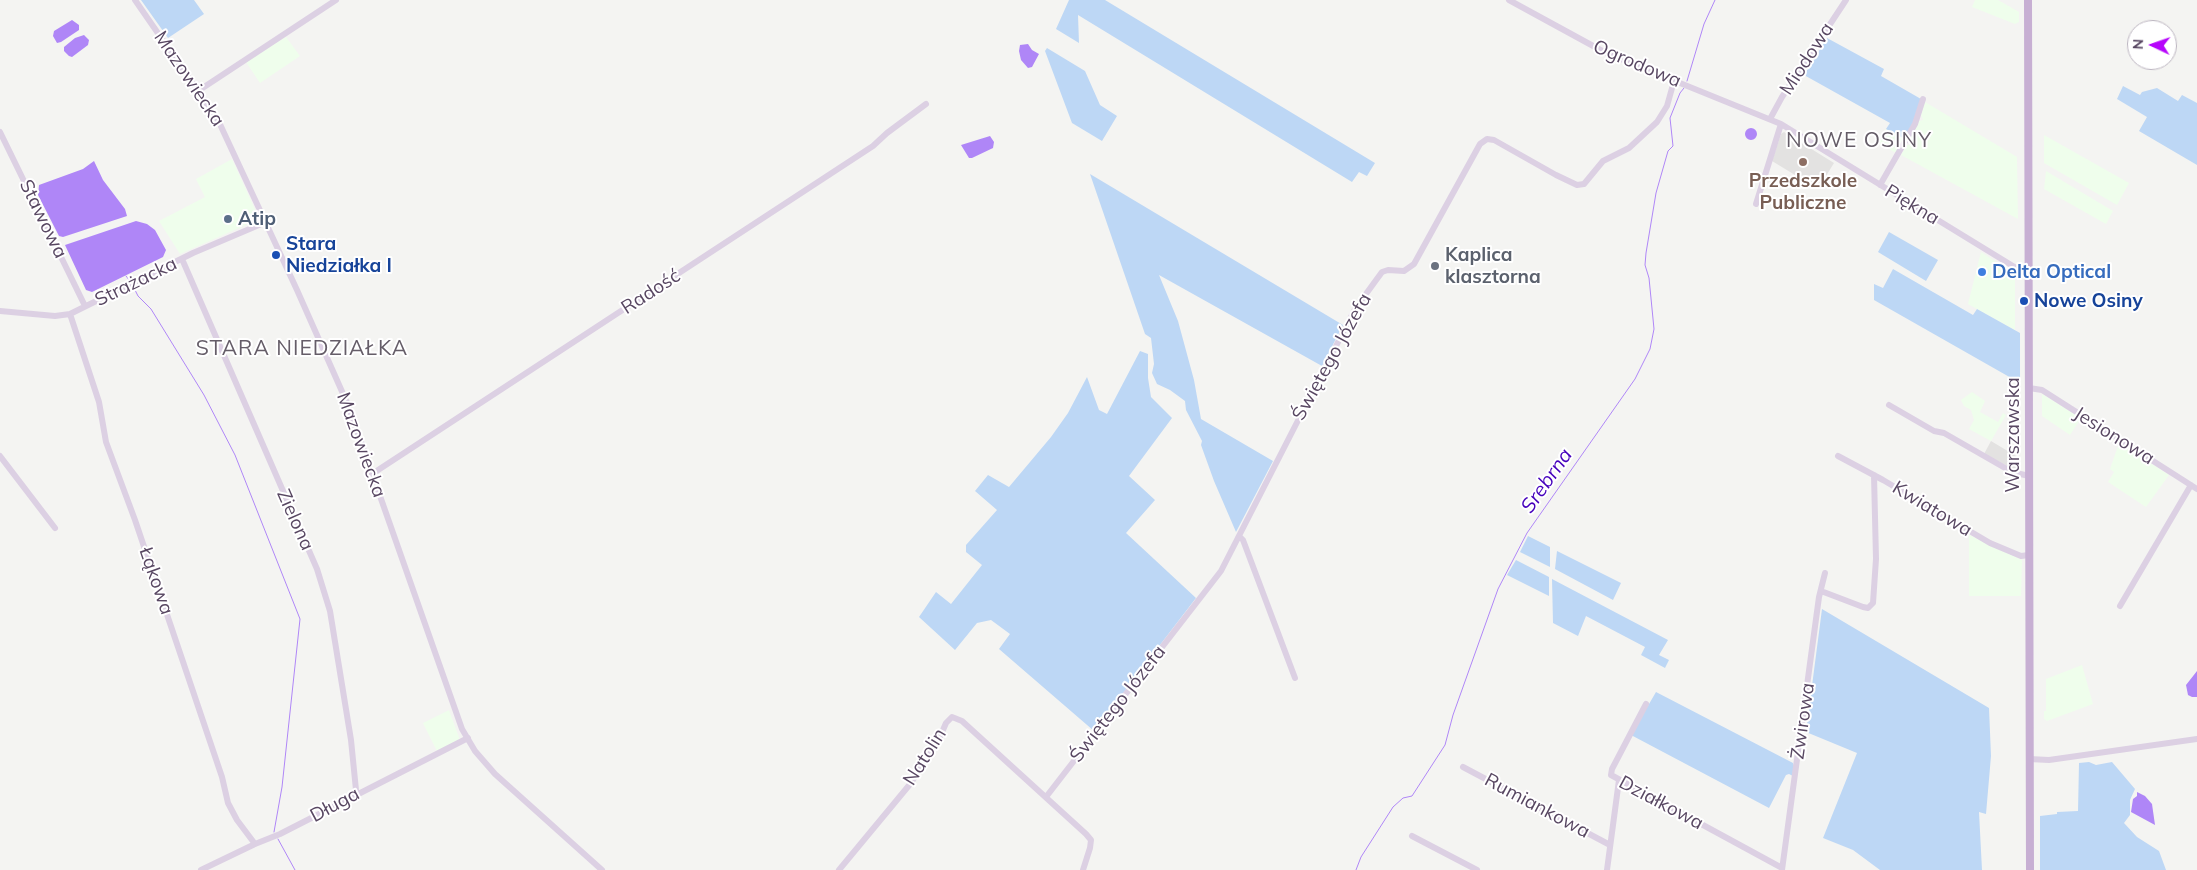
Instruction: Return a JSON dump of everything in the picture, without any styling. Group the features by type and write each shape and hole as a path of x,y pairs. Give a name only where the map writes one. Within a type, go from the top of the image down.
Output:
{"main road":[{"name":"Warszawska","path":"2028,0 2030,870"}],"street":[{"name":"Mazowiecka","path":"135,0 226,134 266,222 339,384 447,688 468,738 495,774 602,870"},
{"path":"198,91 336,0"},
{"name":"Ogrodowa","path":"1509,0 1606,53 1770,119"},
{"name":"Miodowa","path":"1770,119 1782,97 1846,0"},
{"name":"Świętego Józefa","path":"1046,797 1216,577 1239,536 1355,309 1382,272 1388,270 1404,271 1414,264 1480,144 1487,139 1494,140 1556,175 1577,185 1584,184 1603,160 1629,148 1657,122 1667,106 1674,80"},
{"path":"1880,185 1915,124 1923,99"},
{"name":"Radość","path":"372,474 874,146 887,133 926,104"},
{"name":"Piękna","path":"1770,119 2021,271 2028,272"},
{"path":"1756,204 1781,124"},
{"name":"Stawowa","path":"0,132 86,306"},
{"name":"Strażacka","path":"0,311 55,316 70,314 182,259 266,222"},
{"name":"Zielona","path":"182,259 317,569 330,611 351,740 356,790 354,795"},
{"name":"Łąkowa","path":"70,314 100,402 106,442 135,520 222,777 228,803 237,820 255,844"},
{"name":"Jesionowa","path":"2029,388 2042,390 2194,487"},
{"path":"1889,405 1934,431 1944,433 2012,472 2029,476"},
{"path":"0,456 55,528"},
{"name":"Kwiatowa","path":"1838,456 1990,543 2021,556 2029,555"},
{"path":"1821,591 1864,608 1872,606 1876,559 1874,476"},
{"path":"2120,606 2194,487"},
{"path":"1239,536 1243,540 1296,678"},
{"name":"Żwirowa","path":"1782,869 1825,573"},
{"name":"Działkowa","path":"1646,704 1612,769 1611,776 1782,869"},
{"name":"Natolin","path":"839,870 911,782 946,723 952,717 962,721 1046,797"},
{"name":"Długa","path":"201,870 280,834 468,738"},
{"path":"2030,759 2049,760 2197,739"},
{"name":"Rumiankowa","path":"1464,767 1610,845"},
{"path":"1607,870 1619,780"},
{"path":"1046,797 1091,840 1083,870"},
{"path":"1412,836 1477,870"}],"shaded area":[{"path":"141,0 194,0 204,14 168,38"},
{"path":"1069,0 1105,0 1375,163 1367,176 1359,172 1352,182 1078,15 1079,43 1056,29"},
{"path":"1975,0 1998,0 2019,12 2019,22 2015,24 1972,7"},
{"path":"72,20 79,25 79,30 57,43 53,36 54,31"},
{"path":"84,35 89,40 88,45 72,57 69,56 64,51 64,47 75,38"},
{"path":"286,37 300,56 260,83 246,62"},
{"path":"1827,38 1884,69 1881,76 1921,99 1915,119 1905,139 1886,129 1890,123 1804,75"},
{"path":"1028,44 1032,50 1039,54 1032,67 1028,68 1021,60 1019,51 1020,45"},
{"path":"1047,48 1085,71 1100,105 1117,116 1102,141 1072,123 1045,51"},
{"path":"2123,86 2140,95 2142,92 2157,88 2178,101 2182,95 2197,103 2197,165 2139,131 2147,117 2117,99"},
{"path":"1925,102 2017,157 2018,219 1901,155 1907,145 1911,145 1910,139 1919,121 1923,120 1921,115"},
{"path":"1749,128 1753,128 1757,134 1753,140 1749,140 1745,136 1745,132"},
{"path":"1886,129 1905,139 1896,153 1878,143"},
{"name":"Przedszkole Publiczne","path":"1784,132 1834,163 1818,189 1772,161 1781,134"},
{"path":"2044,135 2129,183 2117,205 2044,163"},
{"path":"990,136 994,142 993,148 969,158 961,145"},
{"path":"232,159 258,216 257,220 180,254 159,221 205,197 196,179"},
{"path":"94,161 103,180 125,209 127,216 63,237 59,236 38,195 39,185 83,169"},
{"path":"2046,171 2113,211 2106,224 2044,189"},
{"path":"1090,174 1343,325 1322,366 1159,275 1178,321 1194,380 1201,419 1273,461 1236,532 1214,481 1201,445 1202,441 1186,410 1185,401 1170,390 1157,384 1152,373 1154,364 1151,338 1145,334"},
{"path":"136,221 147,224 155,230 166,250 163,257 92,292 86,290 65,245"},
{"path":"1889,232 1938,260 1926,281 1878,252"},
{"path":"1981,252 2015,274 2015,330 1968,304"},
{"path":"1893,269 1973,315 1977,309 2020,333 2020,383 1874,300 1874,284 1883,288"},
{"path":"1140,351 1148,354 1148,378 1151,397 1172,418 1129,476 1155,500 1126,533 1196,598 1094,731 999,649 1010,634 991,620 977,623 955,650 919,617 936,592 951,604 982,565 966,552 966,545 997,510 975,491 988,475 1009,487 1051,437 1068,413 1087,377 1099,410 1107,414"},
{"path":"1972,392 1985,401 1980,412 1998,422 2003,413 2006,415 1991,441 1969,429 1974,420 1971,410 1964,406 1961,400"},
{"path":"2042,394 2081,418 2070,435 2042,416"},
{"path":"1991,441 2016,456 2017,471 1984,454"},
{"path":"2118,446 2122,449 2125,447 2169,475 2146,507 2108,482 2114,472 2110,469"},
{"path":"1969,535 2022,560 2021,596 1969,596"},
{"path":"1528,536 1550,547 1550,567 1520,552"},
{"path":"1557,551 1621,583 1613,600 1555,569"},
{"path":"1516,560 1549,577 1549,596 1507,575"},
{"path":"1552,579 1668,640 1659,655 1669,660 1665,668 1641,655 1645,647 1586,616 1578,636 1553,623"},
{"path":"1822,609 1989,708 1991,756 1986,814 1979,812 1982,870 1880,870 1853,850 1823,838 1857,753 1806,732"},
{"path":"2082,665 2093,704 2047,721 2044,719 2044,711 2046,711 2046,679"},
{"path":"2197,671 2197,697 2192,697 2188,695 2186,685"},
{"path":"1656,692 1793,763 1793,776 1786,775 1769,808 1631,735"},
{"path":"449,710 460,740 437,751 423,723"},
{"path":"2089,762 2096,765 2112,762 2135,789 2130,800 2130,815 2124,823 2137,837 2159,851 2166,870 2040,870 2040,816 2057,814 2057,812 2078,811 2079,763"},
{"path":"2137,792 2145,796 2152,804 2155,825 2131,812 2133,799 2137,796"}],"waterway":[{"path":"1687,81 1704,24 1715,0"},
{"name":"Srebrna","path":"1356,870 1361,857 1393,807 1403,798 1412,796 1445,745 1453,715 1498,589 1527,533 1635,379 1650,349 1654,329 1649,278 1645,265 1646,253 1656,193 1668,151 1673,146 1670,118 1680,93 1684,88"},
{"path":"126,276 130,281"},
{"path":"134,288 138,296 151,309 204,395 235,455 300,619 282,787 274,832"},
{"path":"278,839 295,870"}],"place":[{"name":"Przedszkole Publiczne","path":"1803,162"},
{"name":"Atip","path":"228,219"},
{"name":"Stara Niedziałka I","path":"276,255"},
{"name":"Kaplica klasztorna","path":"1435,266"},
{"name":"Delta Optical","path":"1982,272"},
{"name":"Nowe Osiny","path":"2024,301"}],"district":[{"name":"NOWE OSINY","path":"1859,141"},
{"name":"STARA NIEDZIAŁKA","path":"302,349"}]}
